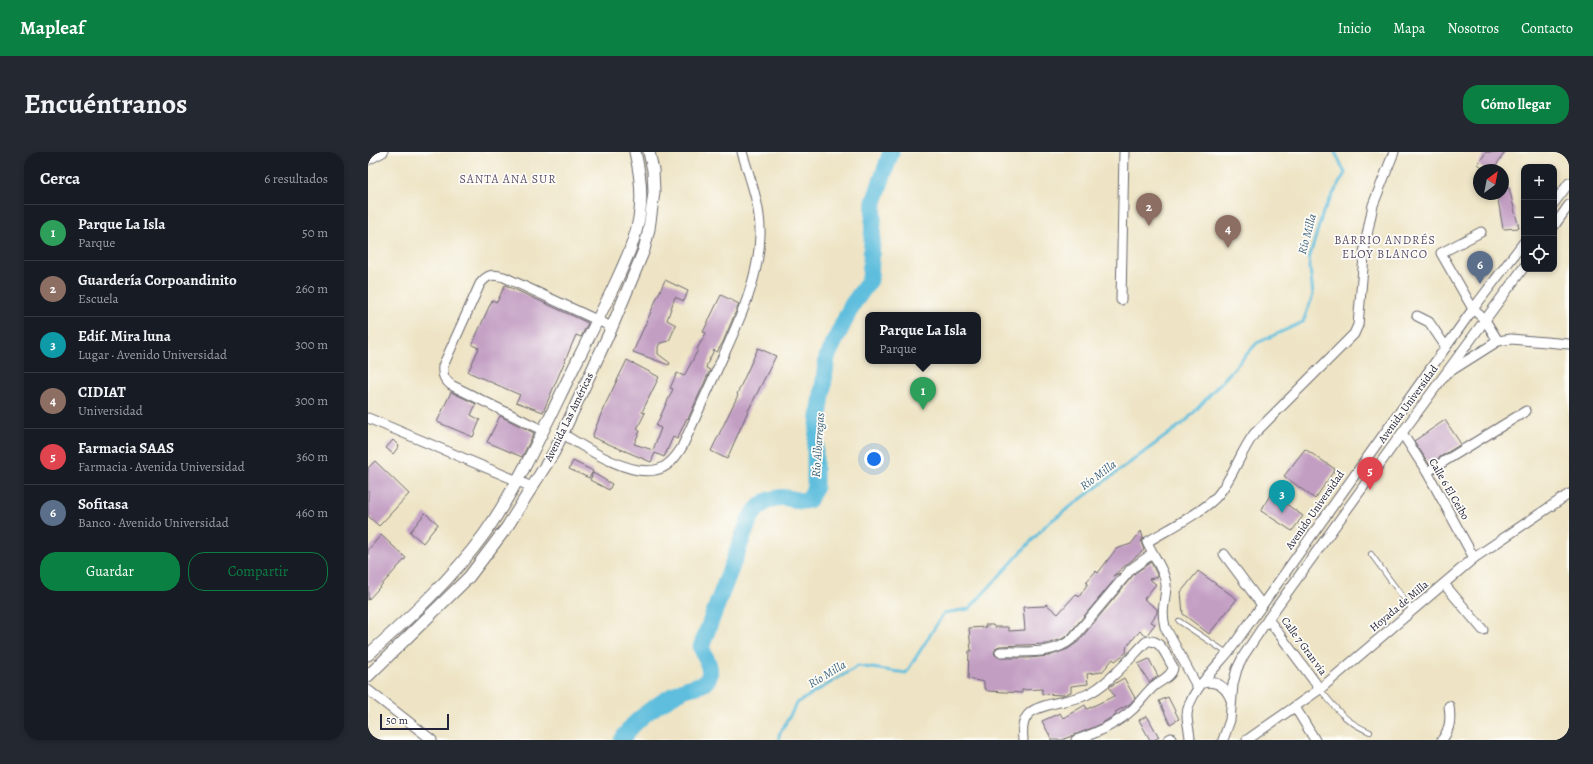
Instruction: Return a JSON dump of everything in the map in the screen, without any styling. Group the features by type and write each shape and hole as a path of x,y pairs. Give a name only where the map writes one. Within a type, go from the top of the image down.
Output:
{"street":[{"path":"368,160 382,152"},
{"name":"Avenida Las Américas","path":"368,655 420,607 459,565 485,533 517,481 598,320 626,261 635,236 639,218 641,184 634,152"},
{"name":"Avenida Las Américas","path":"368,676 469,577 507,527 554,452 612,327 642,256 649,229 654,192 649,152"},
{"path":"563,434 610,460 643,471 656,470 666,466 676,457 682,447 736,328 758,265 760,234 756,200 742,152"},
{"path":"1121,300 1124,152"},
{"path":"1222,739 1230,720 1232,701 1227,691 1223,687 1209,682 1200,686 1165,627 1162,617 1166,587 1164,576 1147,542 1205,506 1218,495 1254,434 1354,334 1358,325 1365,246 1373,205 1394,152"},
{"path":"1556,200 1569,183"},
{"path":"1557,222 1569,205"},
{"path":"1481,232 1441,253 1473,309 1485,320 1498,340"},
{"name":"Avenido Universidad","path":"1193,738 1187,723 1188,706 1200,686 1228,653 1473,309 1521,246"},
{"name":"Avenida Universidad","path":"1232,701 1233,684 1237,669 1244,655 1268,618 1521,271"},
{"path":"542,430 451,385 445,380 442,374 443,366 480,284 486,277 494,274 504,277 612,327"},
{"path":"1418,316 1429,322 1446,347"},
{"path":"1443,376 1498,340 1569,344"},
{"path":"1427,472 1526,411"},
{"path":"368,418 532,487"},
{"name":"Calle 6 El Ceibo","path":"1402,433 1427,472 1474,558"},
{"name":"Hoyada de Milla","path":"1247,740 1320,689 1474,558 1569,494"},
{"path":"1000,652 1047,651 1063,646 1073,638 1131,569 1152,554"},
{"path":"1224,554 1262,606"},
{"path":"1444,584 1483,630"},
{"name":"Calle 7 Gran via","path":"1268,618 1320,689"},
{"path":"1023,740 1022,730 1024,722 1031,712 1043,707 1089,694 1100,687 1146,642 1150,640 1159,644 1172,668 1171,674 1153,688 1131,710 1118,720 1104,729 1076,740"},
{"path":"368,690 432,740"},
{"path":"1442,740 1450,726 1451,717 1449,706"},
{"path":"1295,707 1315,740"}],"lane":[{"path":"1371,554 1413,611"},
{"path":"1179,621 1228,653"},
{"path":"1320,689 1344,718 1357,727 1370,732"}],"building":[{"path":"1486,152 1505,152 1497,164 1478,164"},
{"path":"1509,188 1519,228 1503,229 1498,200 1509,200"},
{"path":"665,280 688,291 684,301 675,297 667,320 676,325 669,341 660,343 658,347 658,354 670,363 669,365 633,352"},
{"path":"505,285 588,323 581,337 576,335 543,412 516,402 520,395 468,372 479,348 472,345 492,300 497,302"},
{"path":"721,295 739,304 723,342 717,352 714,350 707,364 706,368 710,370 688,419 687,418 677,439 673,437 664,457 655,453 651,462 592,437 603,409 627,360 659,377 642,412 645,413 637,429 640,431 634,444 653,450 661,428 656,426 673,389 670,388 677,373 684,376 706,333 703,332"},
{"path":"758,348 776,356 748,411 727,459 711,451 738,395 737,394"},
{"path":"451,392 476,404 471,415 480,420 473,437 437,422"},
{"path":"500,416 534,433 522,457 487,442"},
{"path":"1445,420 1461,444 1429,464 1414,441"},
{"path":"393,440 399,446 393,454 386,448"},
{"path":"1305,449 1335,469 1315,499 1284,476"},
{"path":"375,461 409,494 379,526 368,516 368,468"},
{"path":"573,461 593,471 589,478 569,469"},
{"path":"593,473 612,484 609,490 590,480"},
{"path":"1271,493 1303,516 1292,531 1261,511"},
{"path":"425,513 438,524 423,543 410,532"},
{"path":"1141,531 1143,537 1141,542 1144,550 1113,576 1120,573 1069,634 1062,639 1046,644 1000,646 997,647 994,652 995,655 1000,658 1029,658 1049,656 1068,649 1078,642 1135,573 1151,562 1158,577 1149,579 1156,584 1144,599 1157,609 1157,613 1151,622 1155,624 1146,636 1140,631 1127,646 1127,652 1115,661 1113,659 1102,672 1087,674 1088,684 1071,686 1071,692 1063,695 1042,694 1042,689 1022,690 1022,693 988,691 984,688 984,682 968,679 969,651 971,651 969,628 993,625 994,627 1008,627 1009,631 1025,630 1023,607 1045,606 1046,604 1058,614 1076,594 1079,597 1088,583 1086,582 1096,571 1098,573 1116,549 1131,544"},
{"path":"381,535 406,558 368,600 368,550"},
{"path":"1198,571 1237,599 1209,634 1183,614 1181,592"},
{"path":"1149,659 1158,676 1149,682 1138,664"},
{"path":"1124,678 1135,698 1130,704 1115,712 1117,714 1097,726 1062,740 1052,740 1042,721 1060,713 1063,718 1085,705 1087,709 1114,696 1109,687"},
{"path":"1168,697 1179,719 1170,724 1159,701"},
{"path":"1147,716 1159,737 1154,740 1150,740 1139,720"}],"waterway":[{"name":"Río Albarregas","path":"622,740 627,732 649,711 683,690 705,683 708,679 710,672 701,647 753,513 761,505 775,498 781,497 801,501 809,500 815,487 815,447 827,357 852,305 870,280 874,202 891,152"},
{"name":"Río Milla","path":"779,740 779,735 797,703 858,666 906,673 944,613 969,609 1047,524 1186,421 1257,343 1303,322 1313,295 1309,259 1323,212 1345,173 1335,152"}],"place":[{"name":"Guardería Corpoandinito","path":"1149,226"},
{"name":"CIDIAT","path":"1228,248"},
{"name":"Sofitasa","path":"1480,284"},
{"name":"Parque La Isla","path":"923,410"},
{"name":"Farmacia SAAS","path":"1370,490"},
{"name":"Edif. Mira luna","path":"1282,513"}],"district":[{"name":"SANTA ANA SUR","path":"508,179"},
{"name":"BARRIO ANDRÉS ELOY BLANCO","path":"1385,247"}]}
